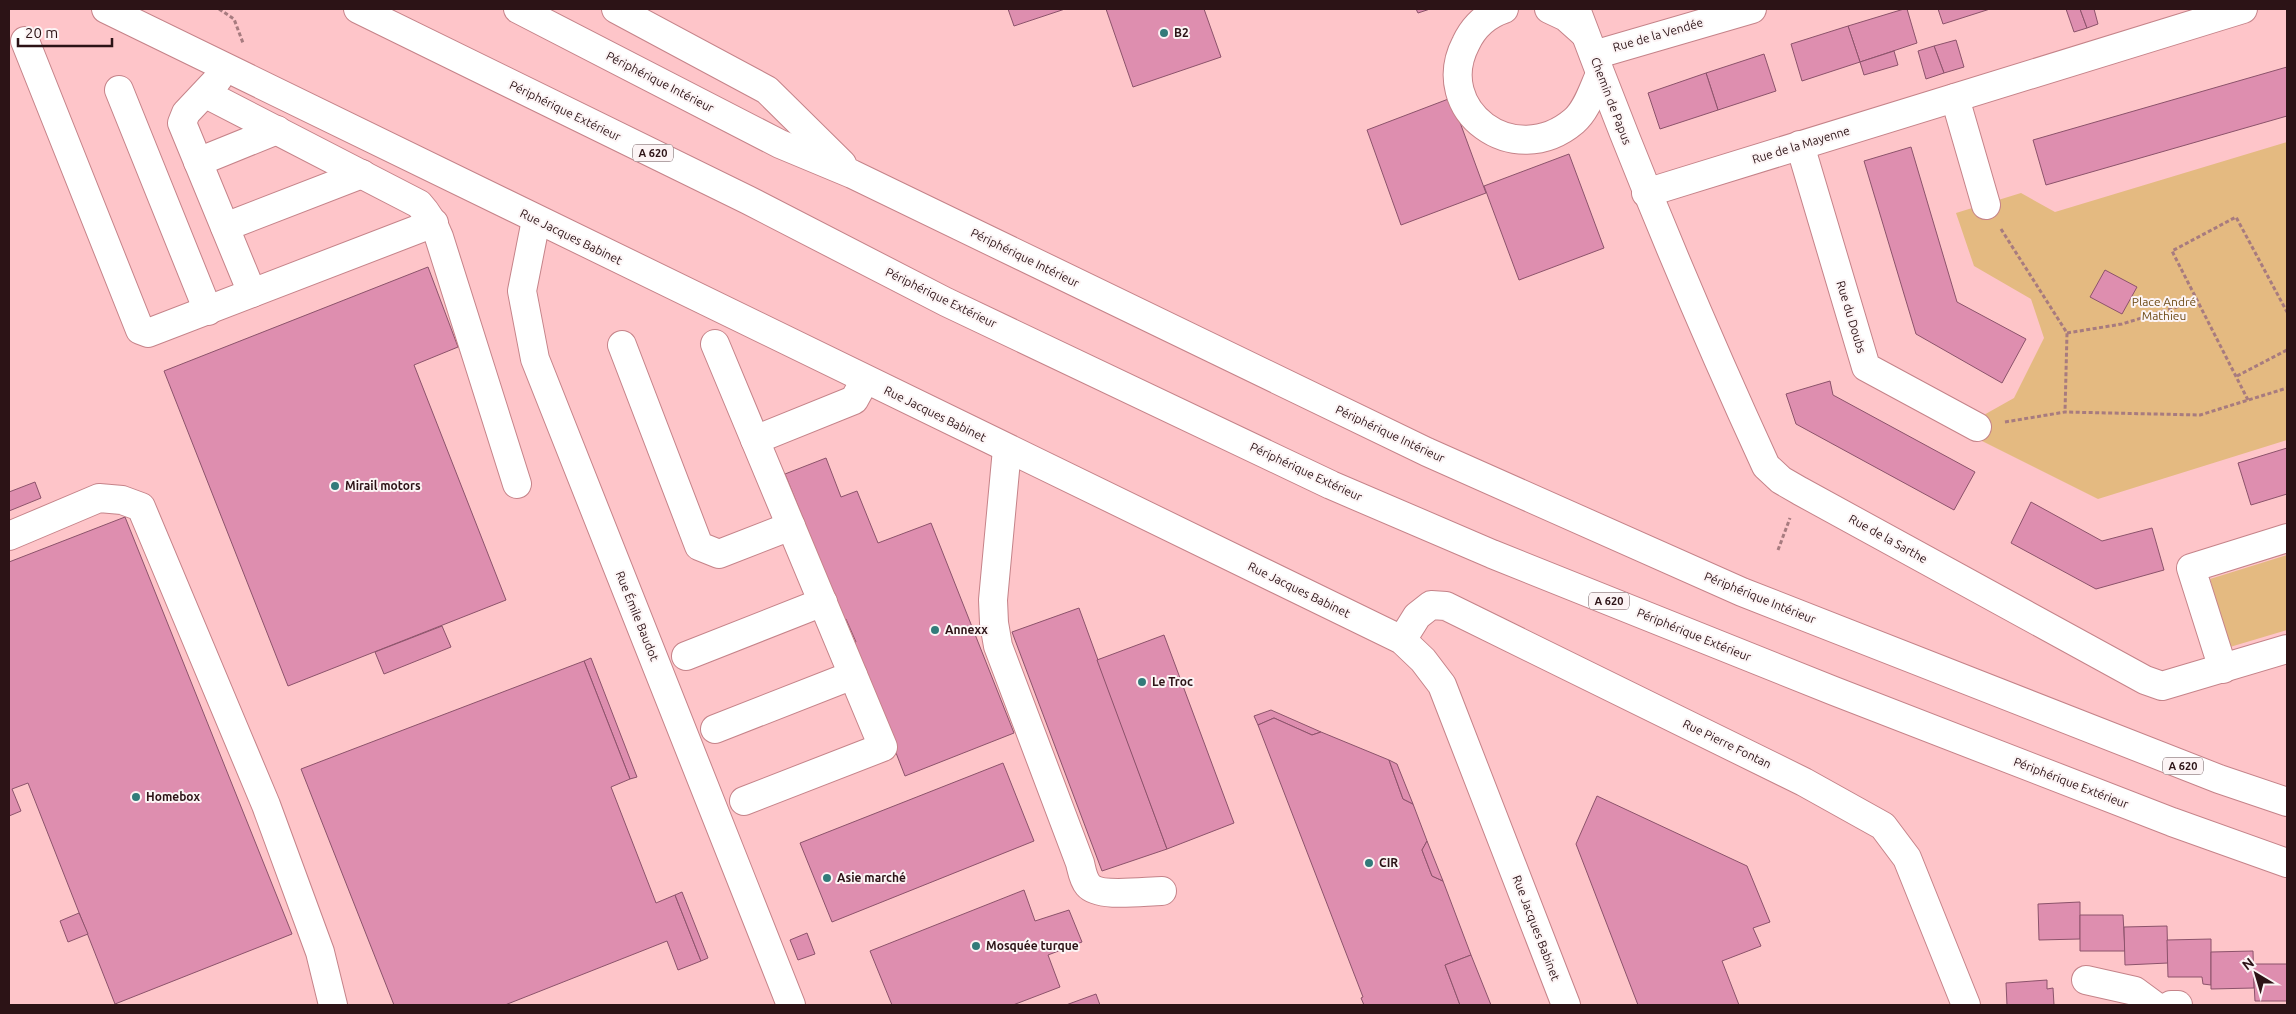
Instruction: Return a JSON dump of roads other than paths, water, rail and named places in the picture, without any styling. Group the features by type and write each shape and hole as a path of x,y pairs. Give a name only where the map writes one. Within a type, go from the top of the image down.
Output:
{"main road":[{"name":"Rue Jacques Babinet","path":"106,9 1402,640 1423,660 1442,685 1566,1005"},
{"name":"Périphérique Extérieur","path":"358,9 748,200 946,302 1330,485 1492,554 1834,691 2172,822 2287,863"},
{"name":"Périphérique Intérieur","path":"518,9 780,144 852,174 1427,452 1742,592 2219,779 2287,802"},
{"path":"616,9 767,90 852,174"},
{"path":"1504,9 1492,13 1472,30 1460,53 1458,79 1465,104 1480,124 1503,138 1529,141 1554,135 1575,120 1590,98 1588,43 1566,17 1548,9"},
{"name":"Rue de la Vendée","path":"1588,43 1752,9"},
{"name":"Rue de la Mayenne","path":"1646,193 2243,9"},
{"path":"25,41 140,330 148,333 434,223"},
{"name":"Chemin de Papus","path":"1588,43 1646,193"},
{"path":"226,67 206,94 186,113 182,124 252,294"},
{"path":"119,90 208,311"},
{"path":"206,94 419,204 434,223 516,484"},
{"path":"1956,98 1986,205"},
{"path":"198,162 277,130"},
{"name":"Rue du Doubs","path":"1800,145 1866,367 1977,427"},
{"path":"225,227 362,174"},
{"name":"Rue de la Sarthe","path":"1646,193 1731,390 1766,466 1772,473 1800,491 2145,680 2162,686 2287,649"},
{"name":"Rue Émile Baudot","path":"536,220 522,290 535,359 791,1005"},
{"path":"715,344 883,747 744,801"},
{"path":"622,346 699,546 719,554 791,526"},
{"path":"755,440 854,400 865,380"},
{"path":"1007,449 993,600 998,646 1080,864 1083,877 1089,887 1100,893 1162,891"},
{"path":"9,536 99,498 122,500 141,507 266,805 320,952 333,1005"},
{"path":"2223,669 2191,568 2287,538"},
{"path":"686,656 823,602"},
{"name":"Rue Pierre Fontan","path":"1402,640 1417,616 1432,605 1446,606 1804,782 1883,826 1907,858 1966,1005"},
{"path":"715,730 853,675"},
{"path":"2086,980 2135,991 2154,1005"},
{"path":"2171,1005 2178,1005"}],"place":[{"name":"B2","path":"1164,33"},
{"name":"Mirail motors","path":"335,486"},
{"name":"Annexx","path":"935,630"},
{"name":"Le Troc","path":"1142,682"},
{"name":"Homebox","path":"136,797"},
{"name":"CIR","path":"1369,863"},
{"name":"Asie marché","path":"827,878"},
{"name":"Mosquée turque","path":"976,946"}],"park label":[{"name":"Place André Mathieu","path":"2164,309"}]}
